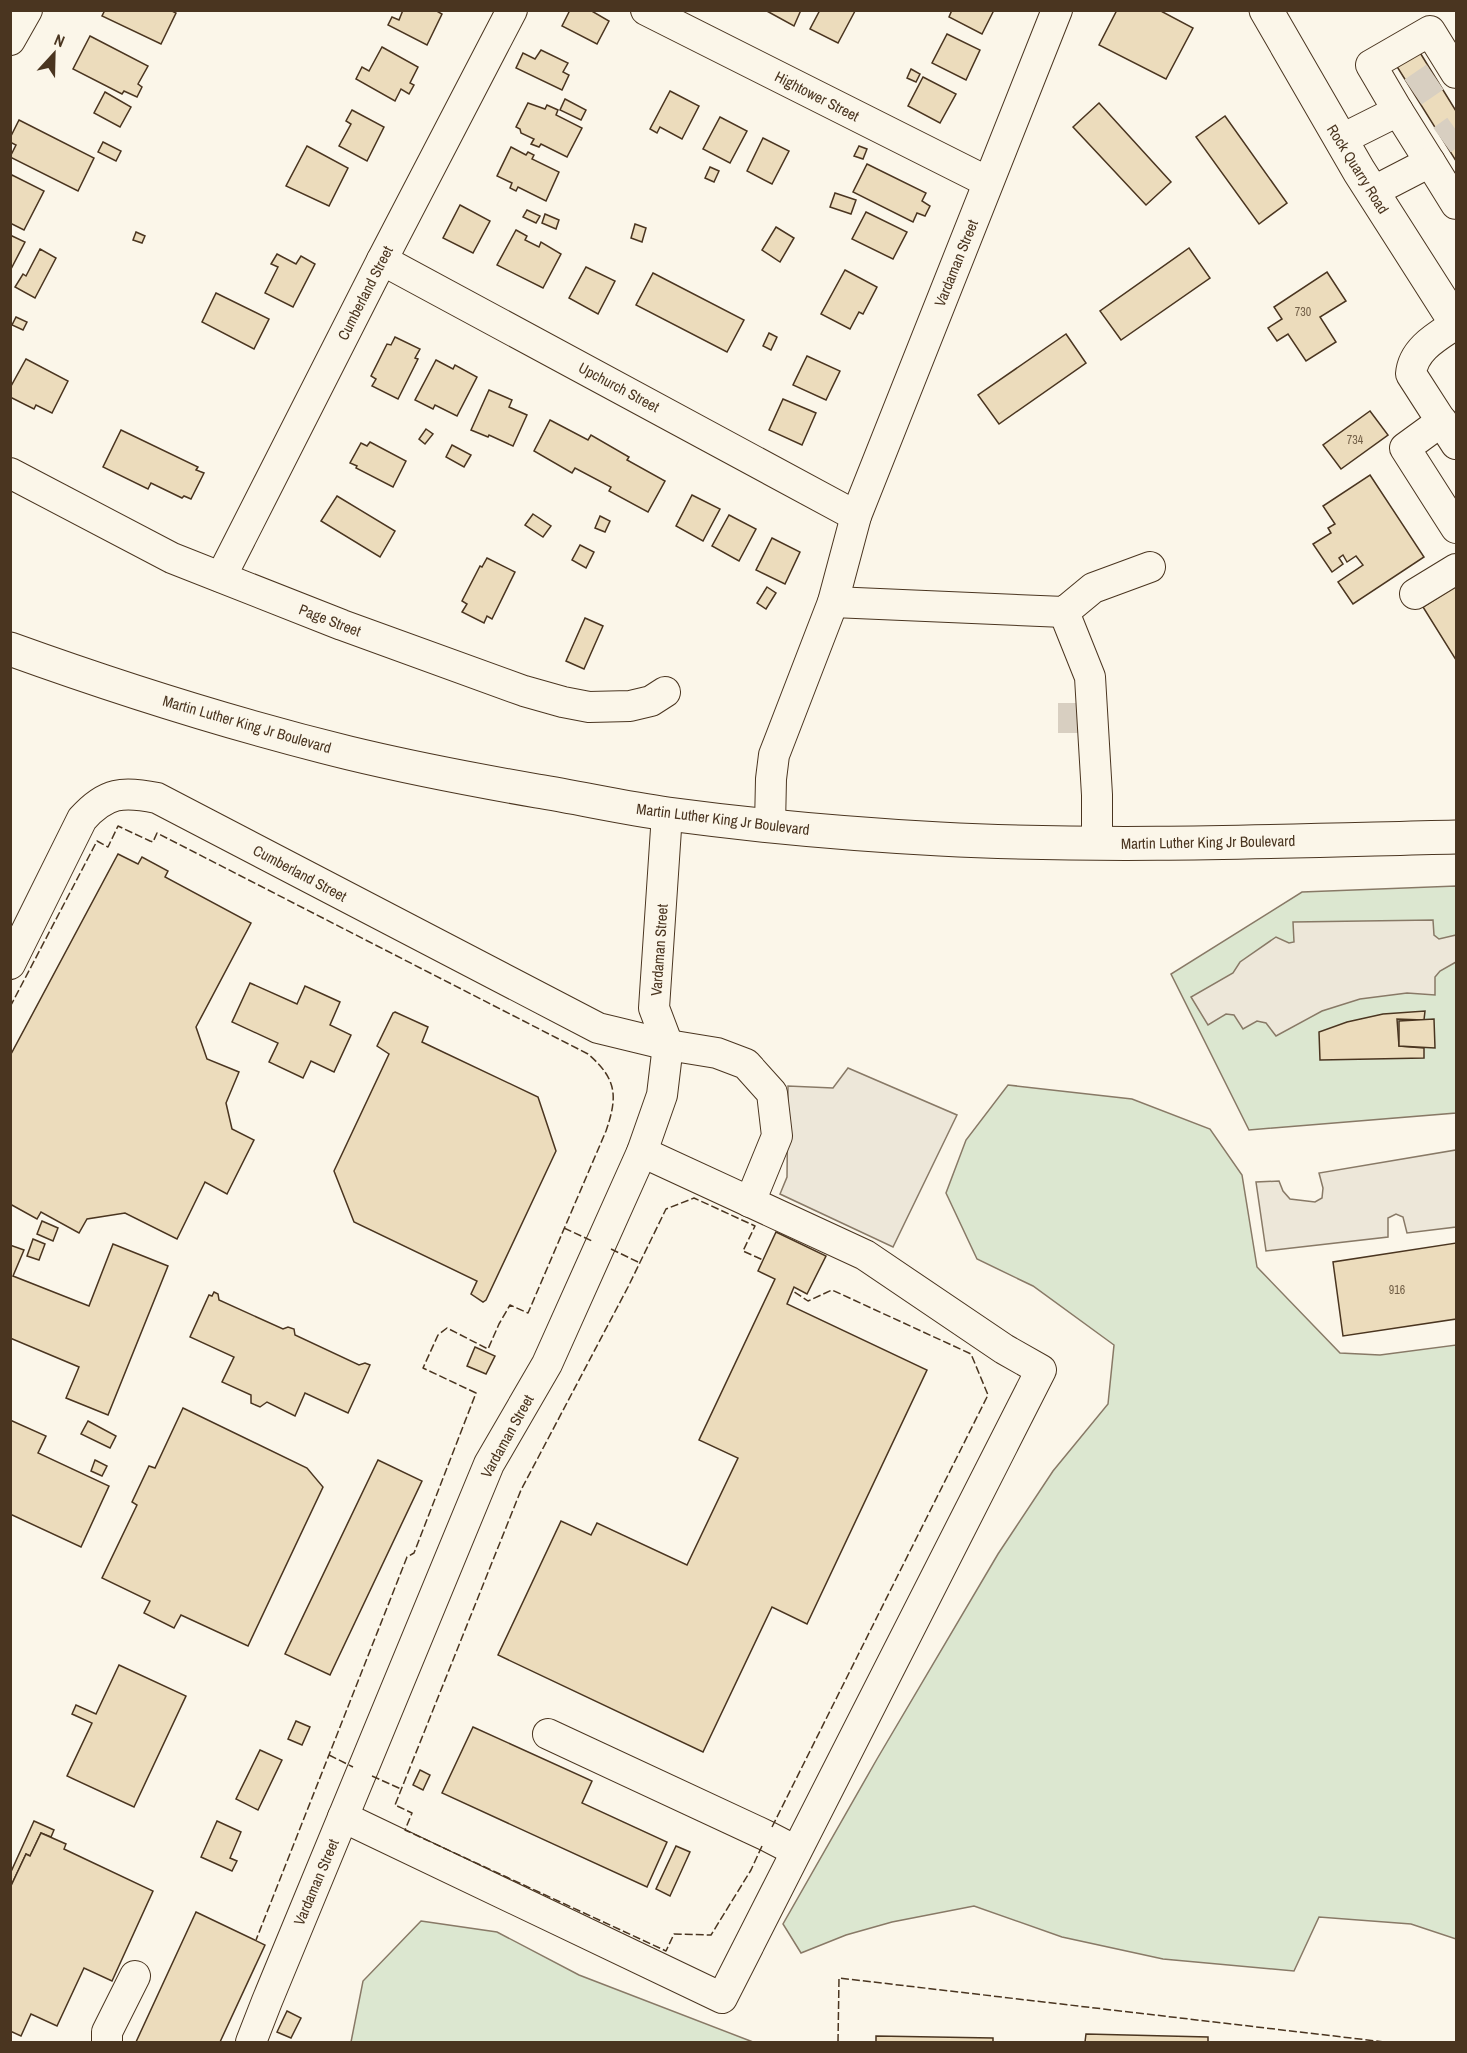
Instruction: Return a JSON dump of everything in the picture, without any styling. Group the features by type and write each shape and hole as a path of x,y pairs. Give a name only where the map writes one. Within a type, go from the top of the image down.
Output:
{"main road":[{"name":"Rock Quarry Road","path":"1266,10 1340,140 1456,322"},
{"name":"Martin Luther King Jr Boulevard","path":"10,649 206,714 349,753 471,779 667,813 814,830 940,839 1097,843 1456,837"}],"street":[{"path":"10,40 27,10"},
{"name":"Cumberland Street","path":"221,577 512,10"},
{"name":"Hightower Street","path":"646,10 988,182"},
{"name":"Vardaman Street","path":"770,825 774,755 833,602 856,516 1057,10"},
{"path":"1340,140 1424,86 1436,155 1456,204"},
{"path":"1372,192 1436,155"},
{"name":"Upchurch Street","path":"382,260 856,516"},
{"path":"1456,322 1427,344 1412,364 1411,374 1452,435 1405,448 1456,528"},
{"name":"Page Street","path":"10,473 172,558 524,691 589,707 630,706 651,701 665,692"},
{"path":"833,602 1064,612 1093,588 1150,567"},
{"path":"1415,594 1456,568"},
{"path":"1064,612 1090,676 1097,843"},
{"path":"1073,703 1090,676"},
{"path":"1073,733 1074,741 1094,758"},
{"name":"Cumberland Street","path":"10,964 82,819 94,806 113,795 135,793 157,798 598,1028 668,1045 717,1053 746,1064 772,1093 777,1136 750,1202"},
{"name":"Vardaman Street","path":"251,2043 489,1464 548,1364 642,1152 662,1095 668,1045 654,1008 667,813"},
{"path":"343,1817 722,1998 1041,1370 1004,1349 865,1255 642,1152"},
{"path":"548,1734 796,1851"},
{"path":"107,2043 107,2032 135,1976"}],"green space":[{"path":"1456,886 1456,1113 1249,1130 1171,974 1302,892"},
{"path":"1008,1085 1132,1099 1210,1129 1242,1175 1257,1267 1340,1353 1380,1355 1456,1345 1456,1939 1411,1924 1319,1917 1294,1971 1163,1959 1062,1937 974,1906 892,1922 846,1935 801,1953 783,1924 998,1554 1053,1471 1108,1404 1114,1345 1033,1286 977,1259 946,1193 966,1140"},
{"path":"421,1921 497,1932 579,1975 753,2042 351,2042 363,1981"}],"shaded area":[{"path":"1433,920 1434,935 1439,939 1456,935 1456,962 1440,971 1435,977 1435,995 1407,993 1360,999 1322,1011 1276,1036 1266,1023 1257,1021 1243,1029 1234,1015 1226,1014 1208,1025 1191,997 1233,973 1240,962 1276,937 1289,943 1294,942 1293,922"},
{"path":"848,1068 957,1115 893,1247 780,1194 787,1177 788,1086 833,1088"},
{"path":"1456,1150 1456,1227 1407,1233 1403,1217 1396,1214 1388,1218 1388,1237 1266,1251 1256,1182 1279,1181 1283,1191 1290,1199 1315,1202 1322,1198 1323,1188 1319,1173"}],"building":[{"path":"105,10 170,10 176,13 161,44 102,16"},
{"path":"403,10 435,10 442,14 427,45 388,25 392,17 399,20"},
{"path":"567,10 590,10 609,21 597,44 562,26 569,12"},
{"path":"765,10 801,10 794,26"},
{"path":"820,10 855,11 838,43 810,29"},
{"path":"952,10 994,10 982,34 949,17"},
{"path":"1117,10 1159,10 1193,28 1166,79 1099,45"},
{"path":"947,34 980,50 966,80 932,63"},
{"path":"90,36 148,66 138,84 142,87 137,97 124,91 122,94 73,69"},
{"path":"382,47 418,67 410,83 414,85 409,94 401,89 395,101 356,79 362,67 369,71"},
{"path":"541,50 568,63 563,72 569,75 562,90 516,68 523,53 535,59"},
{"path":"1419,51 1456,111 1456,161 1396,65"},
{"path":"911,69 920,74 916,82 907,78"},
{"path":"923,77 956,94 940,123 908,106"},
{"path":"670,91 699,106 682,139 660,127 657,133 650,129"},
{"path":"105,92 131,107 120,127 94,113"},
{"path":"565,99 586,110 581,120 560,110"},
{"path":"528,103 545,109 547,105 558,110 556,115 582,128 567,157 541,144 539,147 531,144 534,139 521,133 516,127"},
{"path":"1099,103 1171,182 1146,205 1073,127"},
{"path":"352,110 384,127 367,161 339,146 351,124 346,121"},
{"path":"1225,116 1287,203 1259,224 1196,137"},
{"path":"720,117 747,131 730,163 703,149"},
{"path":"19,120 94,158 78,191 10,157 16,145 10,142 10,138"},
{"path":"763,138 789,151 772,184 747,171"},
{"path":"103,142 121,151 116,161 98,152"},
{"path":"307,146 348,168 329,206 286,186"},
{"path":"859,146 867,149 863,159 854,156"},
{"path":"511,147 526,155 528,152 534,155 532,159 559,172 546,201 518,187 516,191 510,188 512,183 497,176"},
{"path":"867,164 926,193 922,201 930,206 925,216 917,213 913,222 853,192"},
{"path":"710,167 719,171 714,182 705,178"},
{"path":"12,175 44,191 24,230 10,223 10,178"},
{"path":"835,193 856,200 851,214 830,207"},
{"path":"460,205 490,221 473,253 443,238"},
{"path":"527,210 540,216 536,223 523,217"},
{"path":"866,212 907,232 893,259 852,239"},
{"path":"545,214 559,220 556,229 542,223"},
{"path":"635,224 646,228 642,242 631,238"},
{"path":"776,227 794,238 780,262 762,250"},
{"path":"516,230 527,236 525,240 539,247 541,242 561,254 543,288 497,265"},
{"path":"136,232 145,236 142,243 133,240"},
{"path":"10,235 25,242 10,271"},
{"path":"1189,248 1210,278 1121,340 1100,311"},
{"path":"40,249 56,258 35,298 15,287 23,274 26,276"},
{"path":"277,254 296,264 301,256 315,264 293,307 265,293 278,267 271,264"},
{"path":"586,267 615,281 598,314 569,298"},
{"path":"845,270 877,287 863,314 859,312 850,329 821,314"},
{"path":"1327,272 1346,301 1320,317 1336,342 1306,361 1288,334 1277,341 1268,328 1282,319 1274,307"},
{"path":"653,273 744,320 727,352 636,305"},
{"path":"216,293 269,319 254,349 202,322"},
{"path":"16,317 27,322 23,330 12,325"},
{"path":"769,333 777,337 771,350 763,346"},
{"path":"1066,334 1086,363 999,424 978,395"},
{"path":"395,337 420,349 415,358 418,359 398,399 372,386 376,379 371,376 387,344 391,345"},
{"path":"807,356 840,371 826,400 793,385"},
{"path":"26,359 68,381 52,413 36,405 34,409 10,397 10,388"},
{"path":"436,360 453,369 455,365 477,377 457,416 435,405 433,409 415,400"},
{"path":"489,390 512,400 509,407 527,415 513,446 471,430"},
{"path":"783,399 816,413 802,445 769,430"},
{"path":"1370,411 1388,435 1341,469 1323,445"},
{"path":"550,420 588,440 591,435 629,457 627,460 665,481 648,512 609,491 611,487 575,468 572,473 534,451"},
{"path":"426,429 433,434 425,444 419,439"},
{"path":"121,430 198,467 196,470 204,473 191,499 184,496 182,498 151,483 148,489 103,467"},
{"path":"370,442 406,461 393,487 350,463 361,443 367,446"},
{"path":"452,445 471,455 464,467 446,457"},
{"path":"1370,475 1424,557 1353,604 1338,582 1363,565 1356,556 1347,562 1343,555 1339,558 1343,564 1332,572 1313,544 1331,533 1328,528 1335,524 1323,506"},
{"path":"692,495 720,509 703,541 676,526"},
{"path":"337,496 395,531 380,557 321,521"},
{"path":"533,514 551,526 543,537 525,525"},
{"path":"729,515 756,529 739,561 712,546"},
{"path":"600,516 610,521 605,532 595,528"},
{"path":"772,538 800,552 785,584 756,570"},
{"path":"580,545 594,552 586,568 572,560"},
{"path":"487,558 515,572 492,619 487,616 484,623 462,612 467,604 462,601 480,566 482,567"},
{"path":"1456,586 1456,660 1423,607"},
{"path":"767,587 776,593 766,609 757,603"},
{"path":"585,618 603,626 584,669 566,661"},
{"path":"118,854 138,864 142,857 168,871 165,877 251,923 196,1027 207,1059 239,1072 226,1103 232,1129 254,1140 227,1194 205,1182 177,1239 125,1213 87,1219 79,1233 41,1212 37,1219 10,1204 10,1056"},
{"path":"250,983 297,1004 305,986 340,1002 330,1025 351,1035 334,1072 311,1061 303,1078 269,1062 278,1043 232,1022"},
{"path":"1425,1011 1424,1020 1397,1019 1399,1046 1424,1048 1424,1058 1320,1060 1319,1032 1347,1022 1383,1014"},
{"path":"395,1012 428,1027 422,1042 538,1097 556,1151 486,1300 483,1302 471,1294 477,1281 354,1222 334,1171 389,1054 377,1046"},
{"path":"1434,1019 1435,1048 1399,1046 1399,1021"},
{"path":"42,1221 58,1228 53,1241 37,1234"},
{"path":"776,1232 826,1256 807,1294 794,1287 787,1304 927,1370 807,1624 772,1607 703,1752 498,1655 561,1521 591,1535 597,1523 687,1565 738,1458 699,1440 775,1279 758,1271"},
{"path":"33,1239 45,1244 39,1260 27,1256"},
{"path":"1456,1243 1456,1319 1343,1336 1333,1262"},
{"path":"113,1244 168,1266 108,1415 66,1398 79,1367 10,1338 10,1245 24,1250 13,1276 89,1306"},
{"path":"214,1292 218,1294 219,1300 283,1329 288,1327 294,1329 295,1335 359,1365 365,1363 370,1365 348,1413 305,1393 295,1416 267,1402 260,1407 251,1403 251,1395 222,1382 234,1357 190,1337 209,1295 212,1296"},
{"path":"475,1347 495,1356 486,1374 467,1366"},
{"path":"183,1408 307,1468 323,1487 248,1646 181,1615 174,1628 144,1613 150,1601 102,1578 137,1505 132,1502 149,1466 155,1468"},
{"path":"10,1420 46,1436 38,1453 109,1486 81,1547 10,1514"},
{"path":"88,1421 116,1436 110,1448 81,1434"},
{"path":"95,1460 107,1466 102,1476 91,1471"},
{"path":"378,1460 422,1481 330,1675 285,1654"},
{"path":"119,1665 186,1696 134,1807 67,1776 92,1723 72,1714 76,1705 96,1714"},
{"path":"296,1721 310,1727 302,1745 288,1739"},
{"path":"473,1727 592,1781 582,1803 667,1842 647,1887 442,1793"},
{"path":"260,1750 282,1760 258,1810 236,1799"},
{"path":"420,1770 430,1775 423,1790 413,1785"},
{"path":"34,1821 54,1830 51,1837 41,1833 30,1856 26,1854 10,1888 10,1874"},
{"path":"217,1821 241,1832 230,1858 237,1861 232,1871 201,1857"},
{"path":"41,1833 66,1844 64,1849 153,1891 112,1981 84,1968 57,2026 31,2014 21,2036 10,2031 10,1888 26,1854 30,1856"},
{"path":"676,1846 690,1852 670,1896 656,1889"},
{"path":"196,1912 265,1945 220,2042 136,2042"},
{"path":"287,2011 301,2018 291,2038 277,2032"},
{"path":"1086,2034 1208,2037 1208,2042 1085,2042"},
{"path":"876,2036 993,2038 993,2042 876,2042"}],"tunnel":[{"path":"1413,92 1435,77"},
{"path":"1442,140 1456,130"},
{"path":"1073,703 1073,733"}],"fence":[{"path":"10,1007 97,841 108,847 118,826 153,842 157,833 588,1054 598,1063 610,1080 613,1098 606,1131 528,1313 510,1305 488,1349 447,1328 438,1335 423,1368 476,1393 414,1553 407,1557 256,1940"},
{"path":"762,1846 751,1870 711,1935 674,1934 666,1951 405,1830 412,1813 395,1805 521,1490 628,1287 666,1209 694,1198 755,1226 743,1251 763,1260"},
{"path":"564,1228 592,1241"},
{"path":"611,1249 640,1263"},
{"path":"772,1827 988,1395 971,1354 832,1290 808,1301 793,1291"},
{"path":"329,1755 353,1767"},
{"path":"372,1776 401,1789"},
{"path":"838,2042 839,1978 1385,2042"}]}
